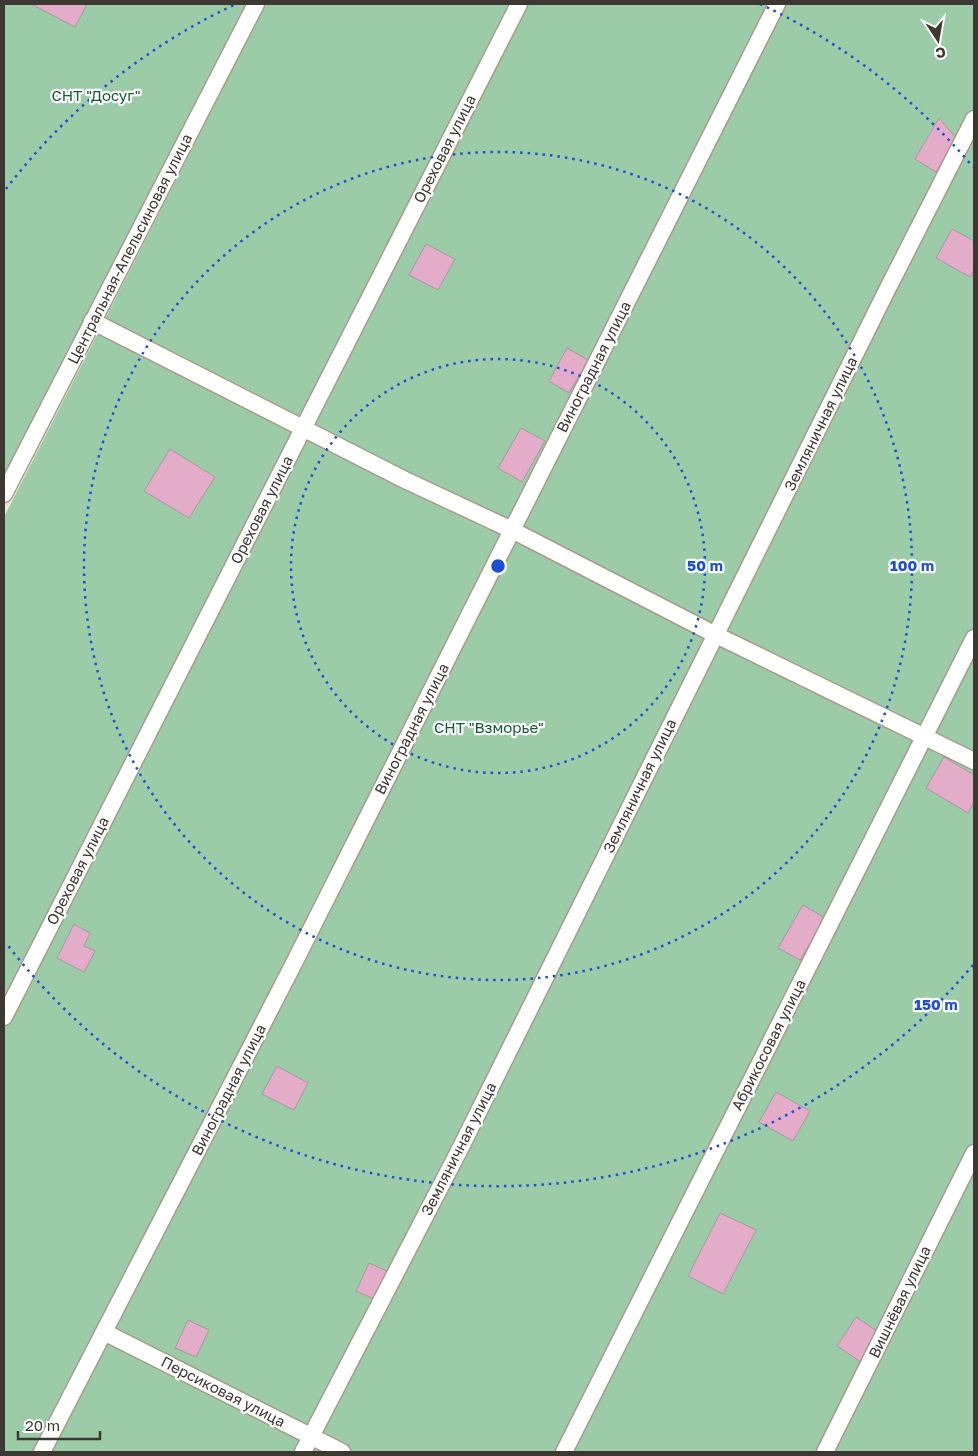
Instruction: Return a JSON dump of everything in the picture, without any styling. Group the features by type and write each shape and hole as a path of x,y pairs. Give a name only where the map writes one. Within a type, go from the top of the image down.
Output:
{"lane":[{"name":"Центральная-Апельсиновая улица","path":"4,494 256,4"},
{"name":"Ореховая улица","path":"4,1017 519,4"},
{"name":"Виноградная улица","path":"42,1452 292,967 777,4"},
{"name":"Земляничная улица","path":"303,1452 462,1145 974,119"},
{"path":"92,321 405,480 512,530 716,635 974,761"},
{"name":"Абрикосовая улица","path":"564,1452 974,638"},
{"name":"Вишнёвая улица","path":"825,1452 974,1153"},
{"name":"Персиковая улица","path":"104,1332 342,1452"}],"green space":[{"name":"СНТ \"Досуг\"","path":"4,4 247,4 4,479"},
{"name":"СНТ \"Взморье\"","path":"266,4 974,4 974,1452 4,1452 4,517"}],"building":[{"path":"31,4 87,4 75,27"},
{"path":"939,118 956,138 936,172 915,159"},
{"path":"952,229 974,241 974,270 970,277 936,258"},
{"path":"426,244 455,259 438,290 409,275"},
{"path":"567,348 588,360 569,393 549,381"},
{"path":"521,428 545,441 522,482 498,468"},
{"path":"170,449 215,477 189,518 144,491"},
{"path":"944,757 974,775 974,802 968,813 926,788"},
{"path":"803,905 825,918 800,960 778,948"},
{"path":"74,924 90,933 84,946 95,951 84,972 57,958"},
{"path":"277,1066 308,1083 294,1110 262,1094"},
{"path":"776,1092 810,1111 793,1141 759,1122"},
{"path":"720,1213 756,1230 723,1294 688,1276"},
{"path":"369,1263 389,1272 376,1300 356,1291"},
{"path":"856,1317 880,1333 861,1362 837,1346"},
{"path":"188,1320 209,1330 196,1357 175,1348"}]}
